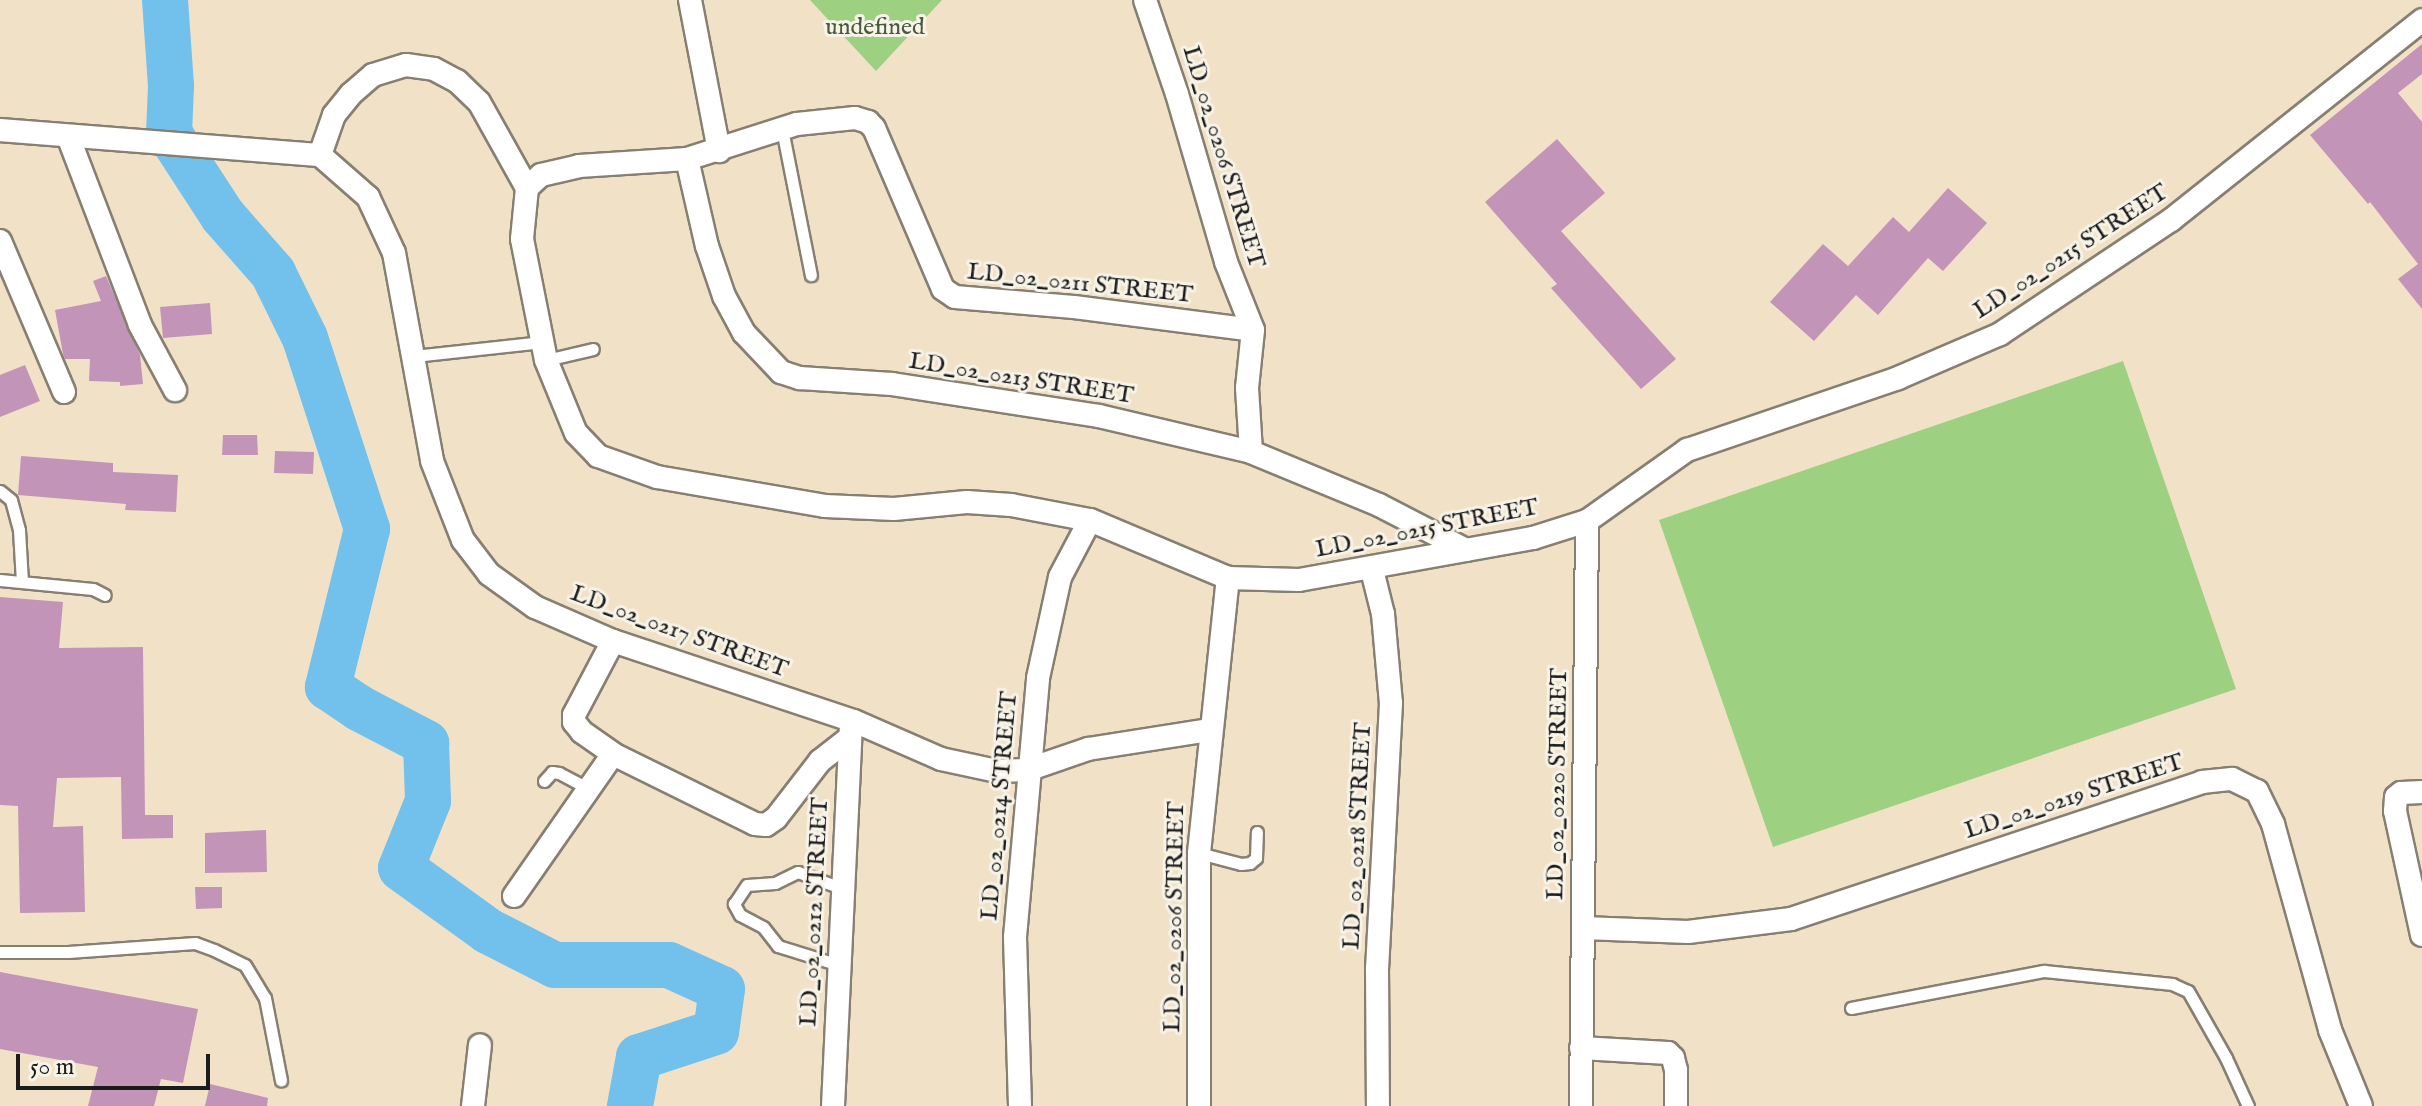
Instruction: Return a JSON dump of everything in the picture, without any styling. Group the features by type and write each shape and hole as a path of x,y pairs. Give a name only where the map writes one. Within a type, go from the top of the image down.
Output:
{"street":[{"path":"690,0 719,151"},
{"name":"LD_02_0206 STREET","path":"1145,0 1177,94 1226,262 1253,330"},
{"name":"LD_02_0215 STREET","path":"527,188 522,239 544,351 576,433 598,456 631,470 825,506 894,509 967,502 1011,505 1090,520 1228,578 1299,580 1372,570 1533,538 1587,521 1687,450 1898,378 2000,334 2171,220 2422,20"},
{"path":"0,130 172,146 320,155 334,115 351,94 373,75 406,65 434,69 457,81 479,102 527,188 541,175 579,166 687,159 782,129"},
{"name":"LD_02_0211 STREET","path":"782,129 855,118 868,122 878,136 943,289 955,297 1074,307 1253,330"},
{"path":"68,136 140,325 175,390"},
{"name":"LD_02_0217 STREET","path":"320,155 368,197 394,253 432,461 463,540 489,574 535,607 613,641 851,730 941,759 997,771 1027,770"},
{"name":"LD_02_0213 STREET","path":"687,159 707,246 724,296 744,333 781,372 800,378 892,384 1099,416 1251,452 1379,505 1466,550"},
{"path":"0,241 64,392"},
{"path":"1251,452 1247,388 1253,330"},
{"name":"LD_02_0214 STREET","path":"1020,1106 1015,937 1027,770 1038,678 1060,577 1090,520"},
{"name":"LD_02_0220 STREET","path":"1581,1106 1587,521"},
{"name":"LD_02_0218 STREET","path":"1372,570 1383,614 1391,703 1377,968 1378,1106"},
{"name":"LD_02_0206 STREET","path":"1199,1106 1199,853 1209,730 1228,578"},
{"path":"613,641 574,715 574,722 582,732 613,754 755,824 766,825 776,818 820,761 851,730"},
{"name":"LD_02_0212 STREET","path":"833,1106 841,888 851,730"},
{"path":"1027,770 1088,749 1209,730"},
{"path":"514,896 613,754"},
{"name":"LD_02_0219 STREET","path":"1583,928 1688,932 1791,919 2202,782 2232,779 2257,791 2273,824 2330,1030 2361,1106"},
{"path":"2422,792 2401,793 2396,797 2395,811 2422,935"},
{"path":"473,1106 480,1045"},
{"path":"1581,1048 1668,1053 1676,1070 1676,1106"}],"lane":[{"path":"782,129 811,275"},
{"path":"414,356 593,349"},
{"path":"0,491 11,500 19,530 22,582"},
{"path":"0,580 93,589 105,595"},
{"path":"544,781 552,772 559,773 590,790"},
{"path":"1199,853 1241,864 1250,863 1256,858 1257,832"},
{"path":"839,965 778,946 763,927 740,915 734,904 747,885 775,883 798,872 841,888"},
{"path":"0,952 68,952 195,943 214,950 245,965 265,998 281,1080"},
{"path":"1851,1008 2044,971 2172,984 2188,991 2226,1058 2248,1106"}],"green space":[{"name":"undefined","path":"810,0 942,0 876,71"},
{"path":"2123,361 2236,689 1773,847 1659,520"}],"building":[{"path":"2422,44 2422,74 2398,93 2422,122 2422,309 2398,279 2418,264 2370,202 2368,204 2310,135"},
{"path":"1557,139 1605,193 1561,231 1676,359 1641,389 1551,288 1557,284 1485,202"},
{"path":"1948,188 1987,223 1943,271 1928,258 1878,315 1856,295 1814,341 1770,302 1823,244 1848,266 1893,217 1909,232"},
{"path":"106,276 140,355 143,384 120,386 120,382 89,381 90,359 65,359 63,354 55,310 101,301 93,281"},
{"path":"210,303 212,334 163,338 160,307"},
{"path":"25,365 40,401 0,417 0,375"},
{"path":"223,435 257,435 258,455 222,455"},
{"path":"275,451 314,452 313,474 274,473"},
{"path":"21,456 113,463 113,472 178,475 176,512 125,510 126,504 18,495"},
{"path":"0,597 63,602 59,648 143,647 145,815 173,815 173,838 122,839 121,777 57,778 53,827 83,826 85,912 20,913 18,806 0,805"},
{"path":"266,830 267,872 205,873 205,833"},
{"path":"195,887 222,887 222,908 196,909"},
{"path":"0,972 198,1009 183,1083 161,1079 154,1106 88,1106 98,1067 0,1049"},
{"path":"210,1084 268,1098 267,1106 205,1106"}],"waterway":[{"path":"165,0 171,86 169,133 223,216 273,273 305,338 367,529 328,687 359,708 426,743 428,801 401,868 488,931 555,965 669,965 722,989 716,1032 639,1057 630,1106"}]}
